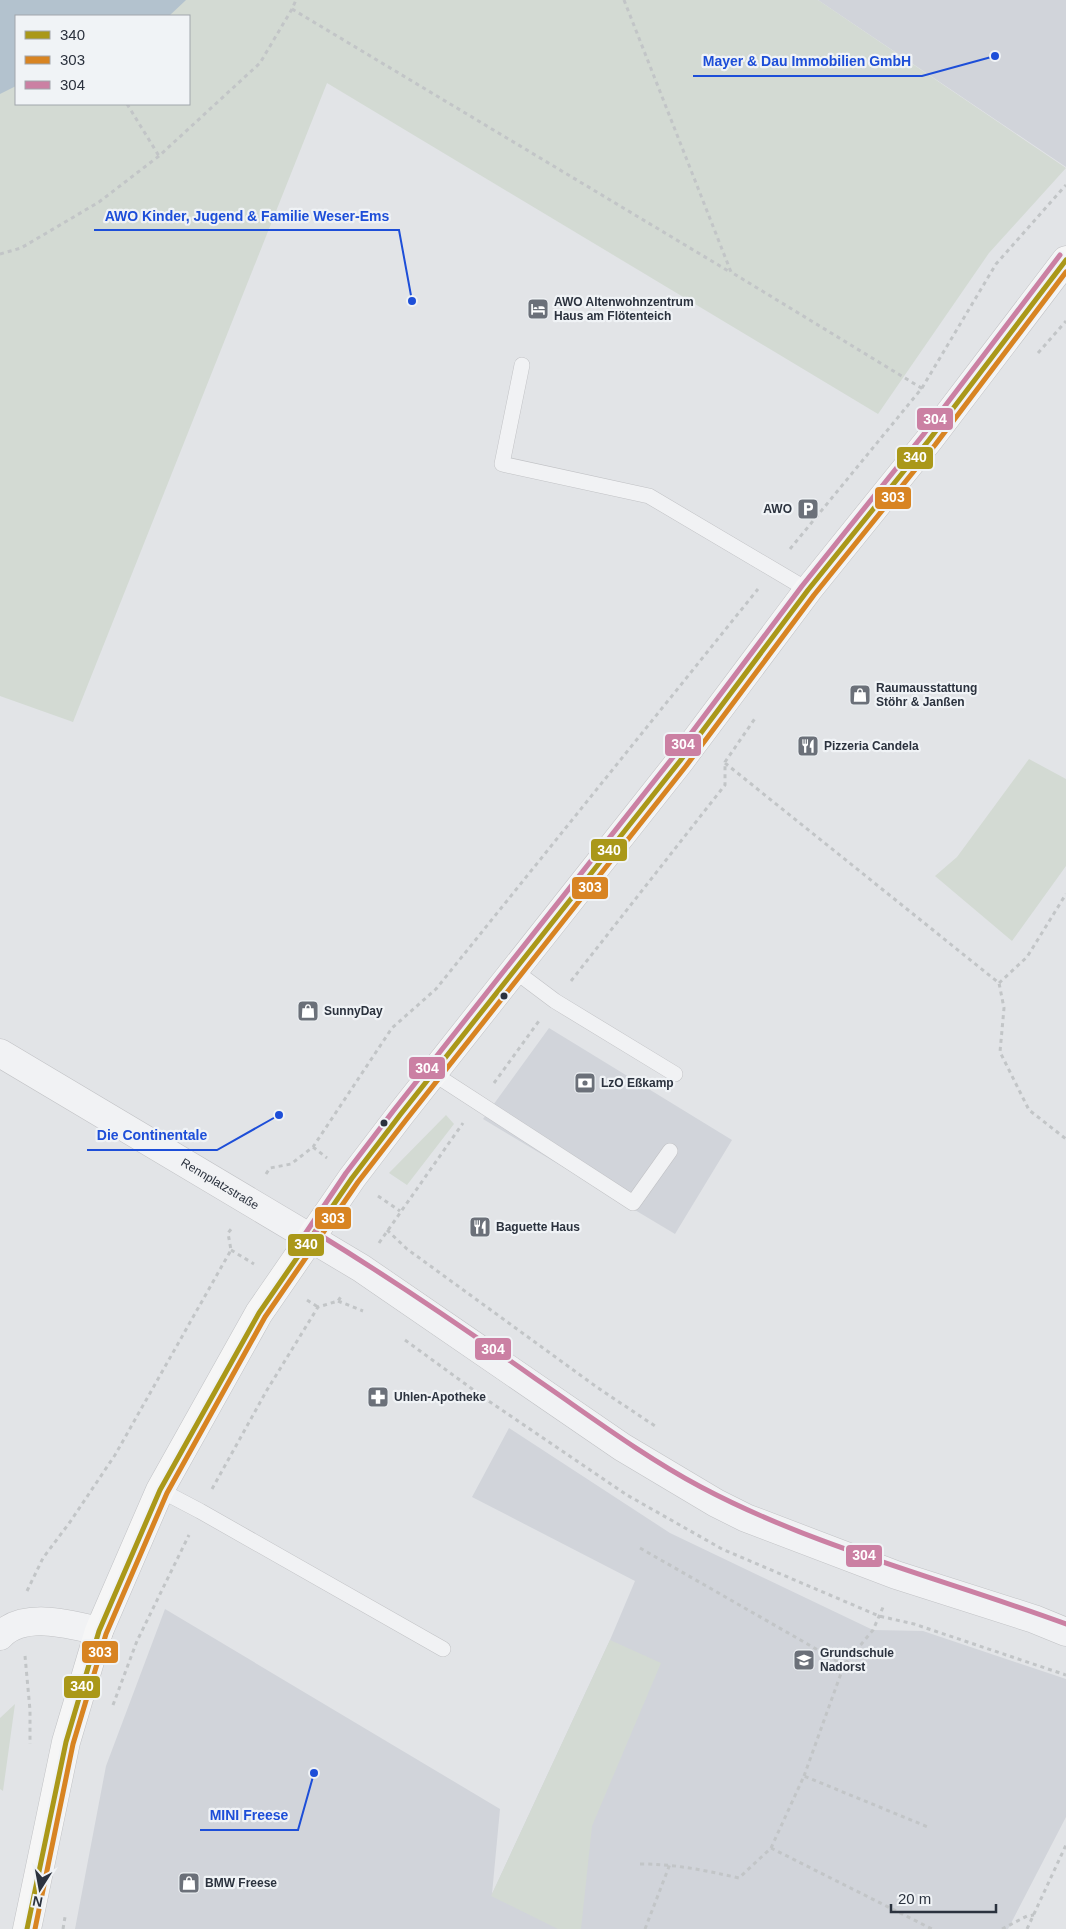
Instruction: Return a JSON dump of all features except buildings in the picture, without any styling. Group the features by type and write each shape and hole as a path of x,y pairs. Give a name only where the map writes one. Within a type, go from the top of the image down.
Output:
{"street":[{"path":"27,1929 66,1742 98,1632 160,1490 259,1313 352,1178 697,737 808,590 953,407 1066,260"},
{"name":"Rennplatzstraße","path":"0,1053 311,1238 394,1290 622,1447 716,1503 746,1518 896,1575 1034,1619 1066,1632"},
{"path":"11,1629 69,1623 98,1632"}],"lane":[{"path":"522,365 502,464 649,496 808,590"},
{"path":"515,970 555,1001 675,1074"},
{"path":"434,1074 633,1203 670,1151"},
{"path":"160,1490 443,1649"}],"path":[{"path":"0,254 21,248 99,202 159,156 260,63 296,0"},
{"path":"624,0 731,272"},
{"path":"292,9 953,407"},
{"path":"128,105 159,156"},
{"path":"249,1201 270,1168 290,1164 313,1147 392,1028 436,989 922,388 996,264 1066,185"},
{"path":"1034,358 1066,321"},
{"path":"662,1431 598,1388 407,1249 388,1230 467,1118 555,1001 725,785 725,762 758,714"},
{"path":"697,737 725,762 999,984 1004,1008 1000,1052 1029,1110 1066,1139"},
{"path":"999,984 1027,957 1066,894"},
{"path":"30,1745 30,1710 11,1629 43,1558 70,1522 114,1455 231,1250"},
{"path":"113,1706 137,1641 200,1511 267,1390 318,1307 338,1301"},
{"path":"640,1548 844,1665"},
{"path":"640,1864 670,1864 738,1878 771,1848 804,1776 844,1665 873,1630 896,1575"},
{"path":"804,1776 928,1827"},
{"path":"1027,1929 1066,1845"},
{"path":"771,1848 932,1929"},
{"path":"645,1929 670,1864"},
{"path":"63,1929 66,1909"},
{"path":"1002,1929 1027,1916 1034,1915"}],"shaded area":[{"path":"0,0 818,0 1066,168 989,253 878,414 327,83 73,722 0,696"},
{"path":"818,0 1066,0 1066,167"},
{"path":"1029,759 1066,779 1066,866 1012,941 935,876 957,857"},
{"path":"549,1028 732,1140 675,1234 483,1119"},
{"path":"446,1115 454,1124 407,1185 389,1173"},
{"name":"Grundschule Nadorst","path":"509,1428 670,1533 873,1630 923,1631 1066,1679 1066,1817 1008,1929 75,1929 106,1766 165,1609 500,1809 492,1894 610,1640 635,1581 472,1497"},
{"path":"610,1640 661,1663 592,1826 581,1929 558,1929 491,1896"},
{"path":"15,1704 3,1791 0,1789 0,1718"}],"water":[{"path":"0,0 186,0 170,15 15,15 15,86 0,94"}],"transit line":[{"name":"304","path":"305,1234 346,1173 394,1110 674,756 802,586 923,435 1060,255"},
{"name":"340","path":"27,1929 66,1742 99,1631 160,1490 259,1313 352,1178 400,1115 680,761 808,590 929,440 1066,260"},
{"name":"303","path":"35,1929 73,1744 106,1634 167,1493 265,1317 358,1182 686,766 814,595 935,445 1066,272"},
{"name":"304","path":"315,1232 427,1304 638,1449 701,1487 789,1528 881,1562 1066,1624"}],"place":[{"name":"Mayer & Dau Immobilien GmbH","path":"995,56"},
{"name":"AWO Kinder, Jugend & Familie Weser-Ems","path":"412,301"},
{"name":"AWO Altenwohnzentrum Haus am Flötenteich","path":"538,309"},
{"name":"AWO","path":"808,509"},
{"name":"Raumausstattung Stöhr & Janßen","path":"860,695"},
{"name":"Pizzeria Candela","path":"808,746"},
{"name":"SunnyDay","path":"308,1011"},
{"name":"LzO Eßkamp","path":"585,1083"},
{"name":"Die Continentale","path":"279,1115"},
{"name":"Baguette Haus","path":"480,1227"},
{"name":"Uhlen-Apotheke","path":"378,1397"},
{"name":"Grundschule Nadorst","path":"804,1660"},
{"name":"MINI Freese","path":"314,1773"},
{"name":"BMW Freese","path":"189,1883"}]}
